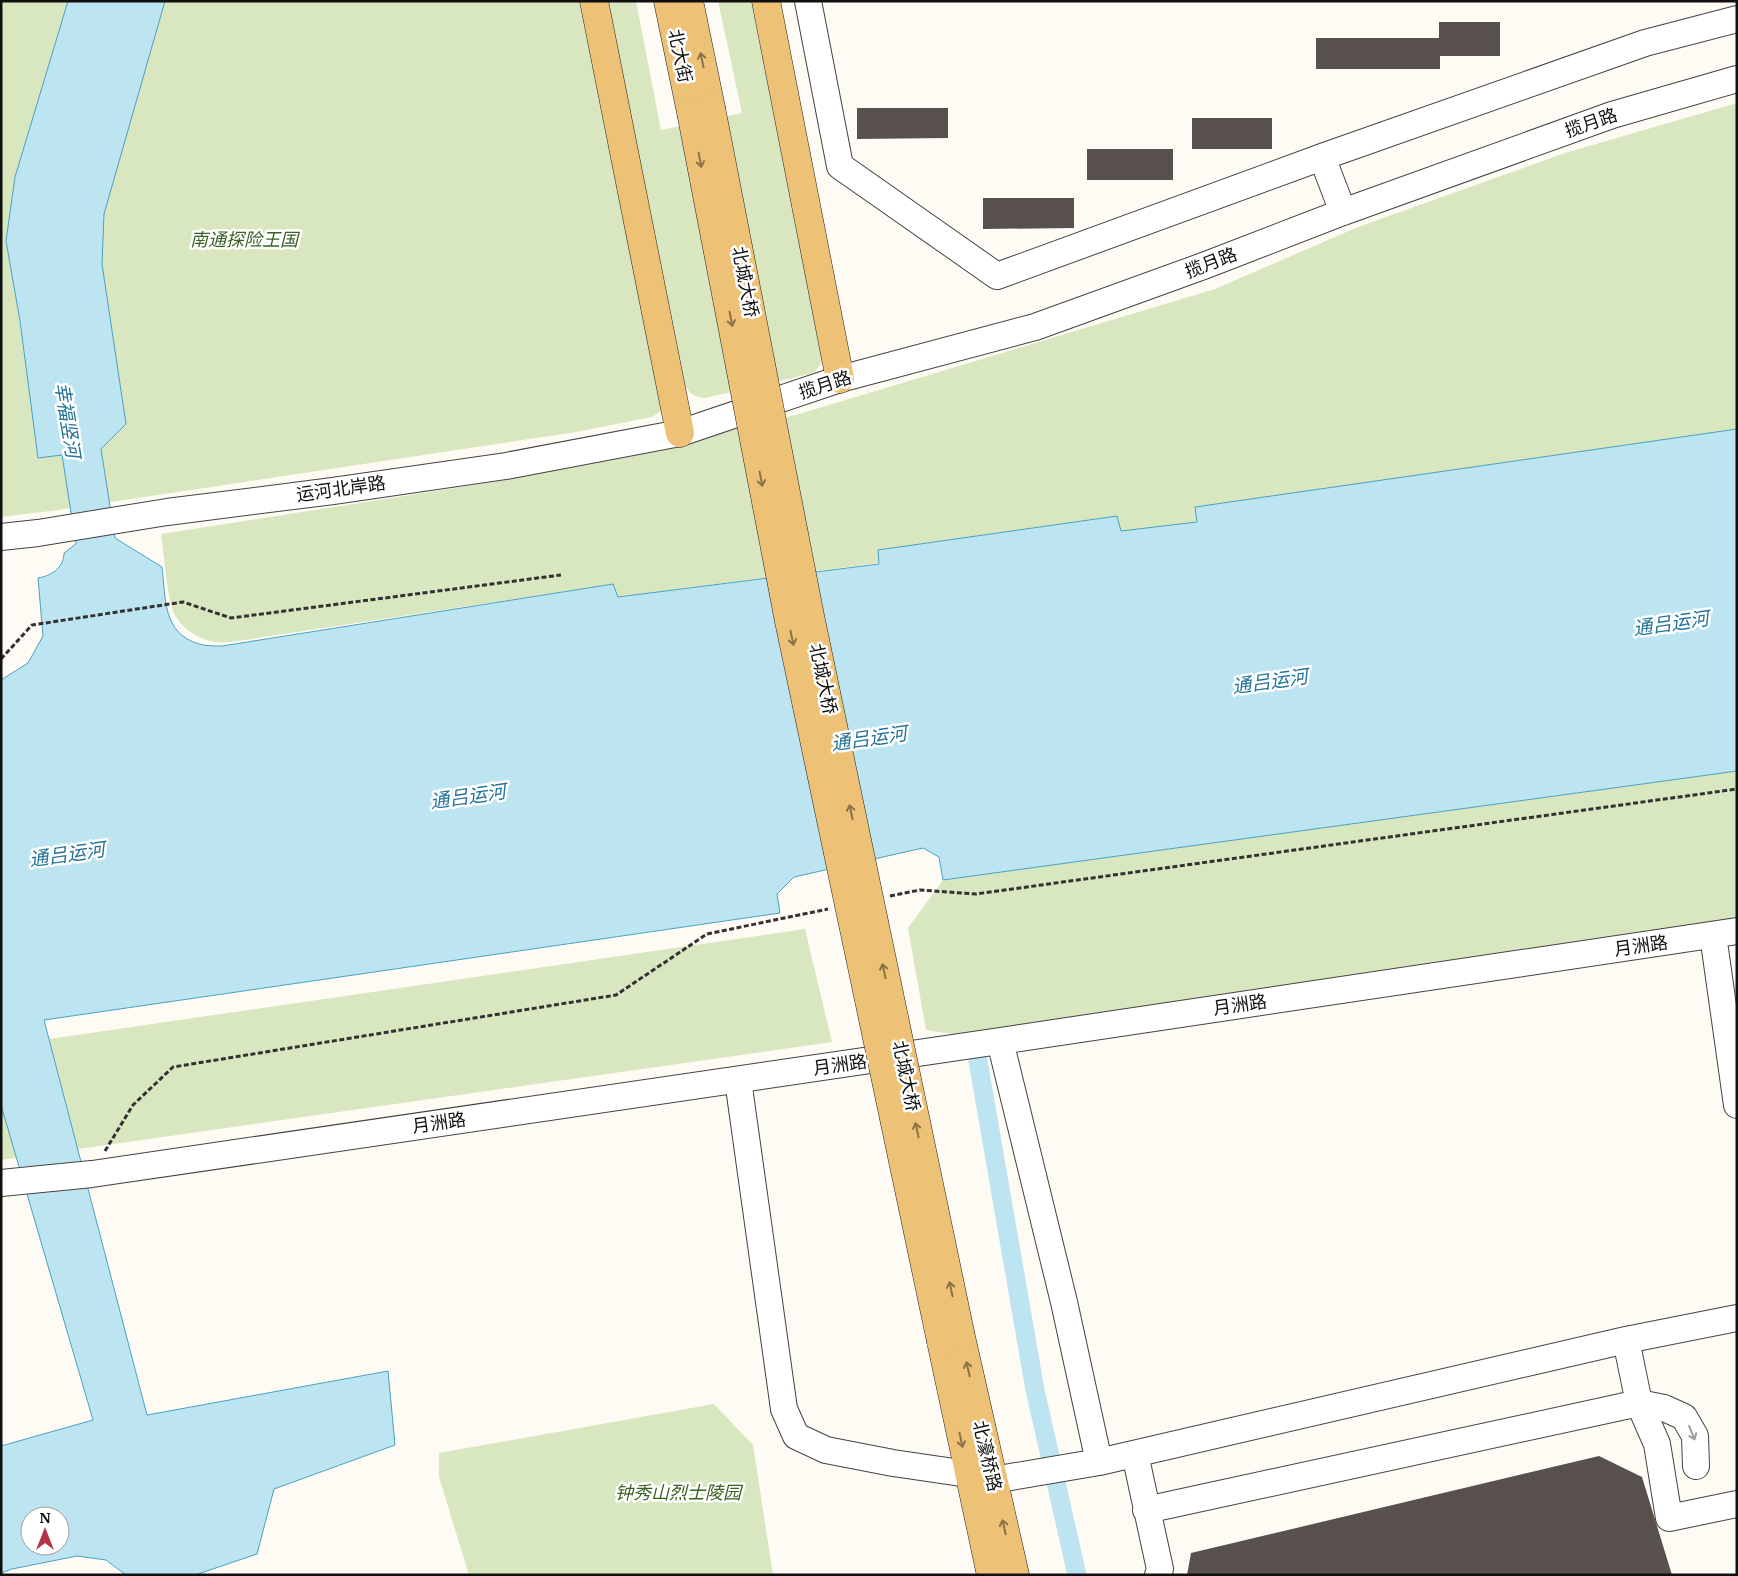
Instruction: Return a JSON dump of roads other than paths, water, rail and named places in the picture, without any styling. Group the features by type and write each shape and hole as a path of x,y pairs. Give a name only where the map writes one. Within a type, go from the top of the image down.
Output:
{"main road":[{"path":"594,1 680,433"},
{"name":"北大街","path":"668,1 701,110"},
{"name":"北大街","path":"689,1 701,110"},
{"path":"766,1 840,379"},
{"name":"北城大桥","path":"701,110 810,616 950,1339"},
{"name":"北濠桥路","path":"950,1339 981,1477 1015,1575"},
{"name":"北濠桥路","path":"981,1477 991,1575"}],"street":[{"path":"808,1 840,166 997,276 1322,157 1645,43 1737,19"},
{"name":"揽月路","path":"680,433 840,379 1035,327 1206,266 1343,212 1612,115 1737,79"},
{"path":"1322,157 1343,212"},
{"name":"运河北岸路","path":"1,537 38,533 167,512 333,491 506,466 680,433"},
{"path":"1725,933 1737,1105"},
{"name":"月洲路","path":"1,1183 101,1172 738,1080 1725,933"},
{"path":"1000,1041 1064,1302 1099,1462"},
{"path":"738,1080 784,1409 796,1436 826,1450 981,1477 1099,1462 1626,1340 1737,1318"},
{"path":"1626,1340 1638,1403 1657,1444 1669,1518 1737,1504"},
{"path":"1146,1510 1638,1403 1664,1408 1684,1416 1695,1436 1696,1466"},
{"path":"1135,1454 1160,1569 1158,1575"}],"water":[{"path":"68,1 165,1 104,214 102,264 126,424 101,449 115,538 162,567 166,602 172,623 178,632 187,639 199,644 222,646 613,584 618,597 879,564 878,550 1117,516 1121,531 1197,522 1195,507 1737,429 1737,771 943,880 939,857 923,848 794,877 777,894 780,913 44,1020 147,1415 388,1371 395,1445 274,1489 257,1554 195,1575 126,1575 106,1560 77,1556 12,1569 1,1573 1,1446 93,1420 1,1105 1,680 28,663 43,636 38,578 56,570 62,563 64,553 76,544 62,455 38,458 20,321 6,241 15,177"}],"waterway":[{"path":"978,1061 1035,1390 1077,1575"}],"park label":[{"name":"南通探险王国","path":"244,240"},
{"name":"钟秀山烈士陵园","path":"678,1493"}],"water label":[{"name":"幸福竖河","path":"68,420"},
{"name":"通吕运河","path":"1671,623"},
{"name":"通吕运河","path":"1270,681"},
{"name":"通吕运河","path":"869,738"},
{"name":"通吕运河","path":"468,796"},
{"name":"通吕运河","path":"67,854"}]}
